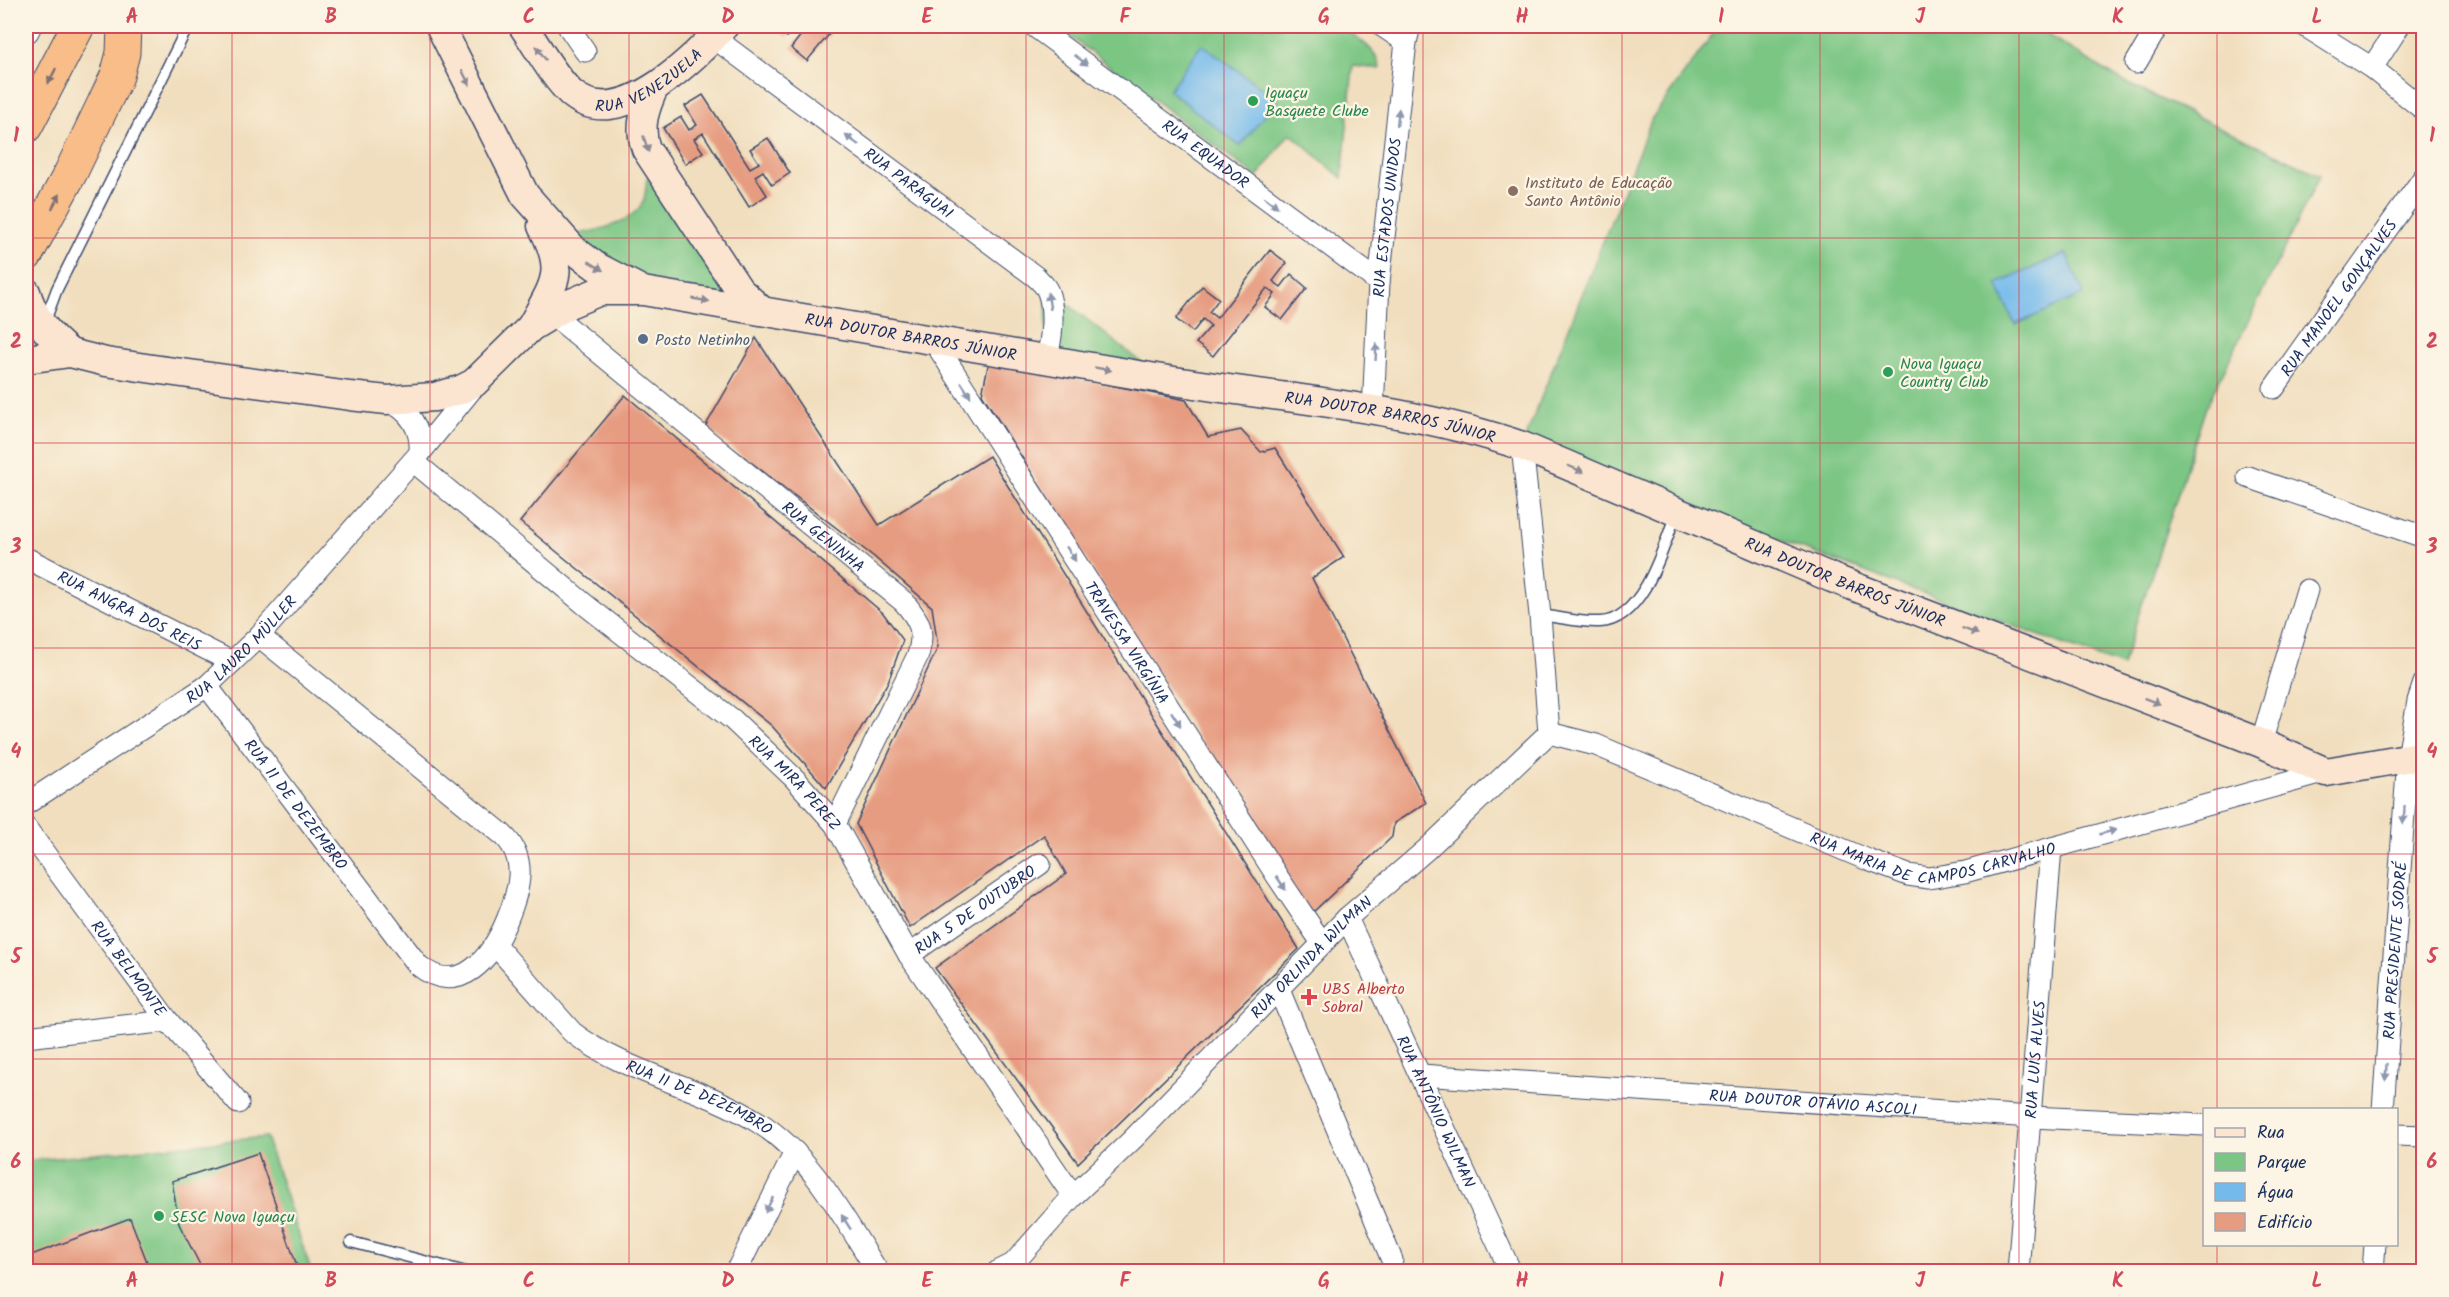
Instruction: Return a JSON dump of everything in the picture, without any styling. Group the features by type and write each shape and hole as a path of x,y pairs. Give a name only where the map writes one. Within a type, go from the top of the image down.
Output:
{"highway":[{"path":"26,126 78,26"},
{"path":"26,210 124,26"},
{"path":"26,257 71,172 117,76 123,53 124,26"}],"main road":[{"name":"RUA DOUTOR BARROS JÚNIOR","path":"440,26 525,195 574,250 597,267 644,291 1162,379 1373,411 1483,433 1522,446 1832,578 2261,743 2326,772"},
{"name":"RUA VENEZUELA","path":"523,26 562,83 583,102 600,106 627,100 654,88 719,31"},
{"path":"654,88 643,120 646,149 739,290 760,310"},
{"name":"RUA LAURO MÜLLER","path":"525,195 553,246 556,260 554,283 542,320"},
{"name":"RUA LAURO MÜLLER","path":"26,359 70,353 106,362 153,369 387,400 442,396 468,387 482,377 542,320 569,304 600,291 644,291"},
{"name":"RUA LAURO MÜLLER","path":"26,292 32,311 42,327 70,353"},
{"path":"2326,772 2416,756"}],"street":[{"path":"26,30 28,26"},
{"path":"568,26 585,51"},
{"name":"RUA EQUADOR","path":"1034,26 1379,282"},
{"path":"1382,26 1408,34"},
{"path":"2136,63 2158,26"},
{"path":"2306,26 2372,68 2424,110"},
{"path":"2372,68 2398,26"},
{"name":"RUA PARAGUAI","path":"719,31 1046,287 1050,300 1050,335 1046,359"},
{"name":"RUA ESTADOS UNIDOS","path":"1373,411 1379,282 1408,34"},
{"name":"RUA MANOEL GONÇALVES","path":"2274,388 2424,177"},
{"name":"RUA GENINHA","path":"542,320 904,602 916,616 921,628 922,640 918,655 835,824"},
{"name":"TRAVESSA VIRGÍNIA","path":"934,341 1322,943"},
{"name":"RUA LAURO MÜLLER","path":"26,804 207,686 259,636 416,457 482,377"},
{"name":"RUA LAURO MÜLLER","path":"387,400 403,408 410,415 419,436 416,457"},
{"path":"1522,446 1540,615 1549,733"},
{"name":"RUA MIRA PEREZ","path":"416,457 588,607 733,720 766,750 835,824 909,955 1073,1196"},
{"path":"2248,477 2424,537"},
{"name":"RUA ANGRA DOS REIS","path":"26,558 232,662"},
{"path":"2261,743 2307,590"},
{"name":"RUA 11 DE DEZEMBRO","path":"207,686 418,965 437,977 456,976 479,964 496,946 514,903 519,882 516,854 507,838 259,636"},
{"name":"RUA PRESIDENTE SODRÉ","path":"2383,1108 2416,756 2418,700 2424,683"},
{"name":"RUA ORLINDA WILMAN","path":"1006,1269 1073,1196 1133,1139 1347,918 1427,849 1549,733"},
{"name":"RUA MARIA DE CAMPOS CARVALHO","path":"1549,733 1596,745 1908,875 1929,878 1965,872 2326,772"},
{"name":"RUA BELMONTE","path":"26,828 168,1021 238,1103"},
{"name":"RUA LUÍS ALVES","path":"2018,1272 2051,848"},
{"name":"RUA 5 DE OUTUBRO","path":"909,955 1040,864"},
{"name":"RUA ANTÔNIO WILMAN","path":"1347,918 1510,1272"},
{"name":"RUA 11 DE DEZEMBRO","path":"496,946 572,1032 587,1043 635,1069 756,1121 773,1132 795,1152 828,1193 878,1272"},
{"path":"1279,990 1392,1260"},
{"path":"26,1037 168,1021"},
{"name":"RUA DOUTOR OTÁVIO ASCOLI","path":"1421,1075 2031,1117 2203,1125"},
{"path":"2398,1134 2424,1136"},
{"path":"736,1272 795,1152"},
{"path":"2373,1272 2375,1246"}],"lane":[{"path":"42,327 57,289 188,26"},
{"path":"1540,615 1602,622 1627,612 1653,575 1677,512"},
{"path":"351,1242 466,1272"}],"green space":[{"name":"Iguaçu Basquete Clube","path":"1056,26 1340,26 1371,50 1379,62 1380,69 1353,66 1342,178 1290,133 1257,177"},
{"name":"Nova Iguaçu Country Club","path":"1719,26 2033,26 2124,82 2320,175 2206,407 2122,666 1522,446 1652,118"},
{"path":"647,178 665,191 735,301 636,282 565,236 608,227 629,217 643,202"},
{"path":"1046,287 1162,379 1047,355"},
{"name":"SESC Nova Iguaçu","path":"266,1137 311,1271 26,1272 26,1161"}],"water":[{"path":"1202,44 1277,100 1240,146 1169,90"},
{"path":"2066,253 2084,294 2015,325 1997,284"}],"building":[{"path":"773,26 796,26 787,37"},
{"path":"799,26 836,26 807,61 791,48 805,30"},
{"path":"703,95 750,168 759,163 750,149 768,138 790,173 772,185 763,171 755,176 767,195 749,207 703,133 694,139 703,152 685,164 663,128 681,117 689,130 697,125 685,106"},
{"path":"1270,250 1287,263 1273,281 1281,287 1291,274 1307,288 1282,320 1265,307 1275,294 1267,288 1213,356 1196,343 1211,326 1203,319 1193,332 1176,319 1202,286 1219,299 1209,312 1217,318"},
{"path":"756,338 879,525 989,456 1299,949 1078,1163 935,968 1066,874 1044,835 910,928 856,824 938,647 932,607 873,556 705,427"},
{"path":"989,361 1186,400 1208,437 1241,430 1261,452 1275,448 1344,557 1312,578 1426,803 1394,823 1392,837 1310,915 982,394"},
{"path":"625,395 883,613 903,640 888,682 826,788 772,726 520,522"},
{"path":"258,1153 299,1272 201,1272 200,1265 179,1224 172,1181"},
{"path":"130,1218 151,1272 26,1272 26,1257"}],"place":[{"name":"Iguaçu Basquete Clube","path":"1253,101"},
{"name":"Instituto de Educação Santo Antônio","path":"1513,191"},
{"name":"Posto Netinho","path":"643,339"},
{"name":"Nova Iguaçu Country Club","path":"1888,372"},
{"name":"UBS Alberto Sobral","path":"1309,997"},
{"name":"SESC Nova Iguaçu","path":"159,1216"}]}
